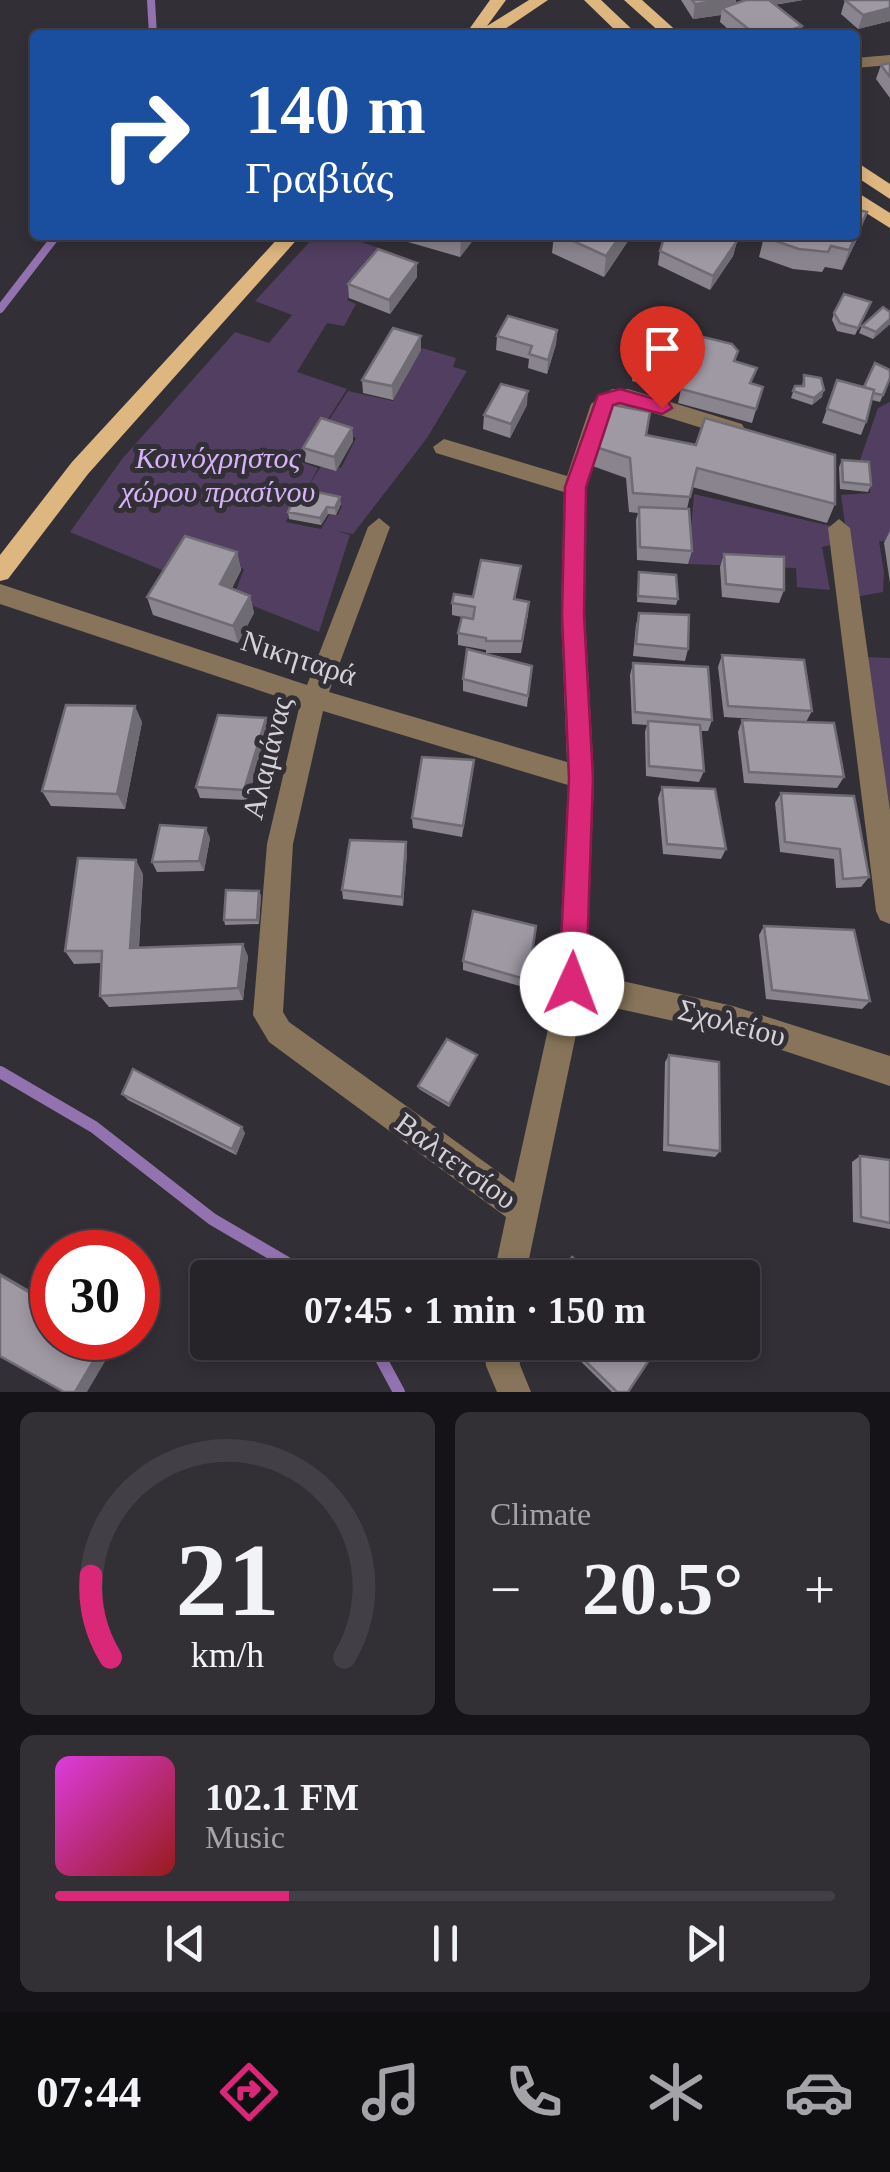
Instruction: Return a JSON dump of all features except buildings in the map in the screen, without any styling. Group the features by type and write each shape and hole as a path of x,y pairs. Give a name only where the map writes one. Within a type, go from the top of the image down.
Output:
{"main road":[{"path":"492,30 540,0"},
{"path":"592,0 625,30"},
{"path":"632,0 667,30"},
{"path":"476,30 495,2"},
{"path":"860,171 890,192"},
{"path":"860,201 890,222"},
{"path":"0,572 80,468 287,240"}],"street":[{"path":"860,62 890,60"},
{"name":"Βαλτετσίου","path":"268,1014 278,1032 525,1211 572,984 581,778 573,615 576,487 602,404 612,397 628,397 758,437"},
{"path":"444,447 576,487"},
{"name":"Αλαμάνας","path":"268,1014 280,844 314,698 379,526"},
{"path":"839,528 890,911"},
{"name":"Νικηταρά","path":"0,594 314,698 581,778"},
{"name":"Σχολείου","path":"572,984 733,1020 890,1071"},
{"path":"513,1260 525,1211"},
{"path":"502,1360 514,1392"}],"green space":[{"name":"Κοινόχρηστος χώρου πρασίνου","path":"311,240 356,240 387,251 347,300 356,304 344,326 327,323 297,372 347,389 301,462 318,468 309,485 323,463 341,468 356,438 323,429 348,391 393,401 422,348 456,358 453,367 467,371 427,438 353,534 336,531 350,535 319,632 233,598 244,569 190,552 169,573 70,532 122,459 235,332 269,343 292,315 255,301","holes":["302,483 308,484 301,493 342,505 338,515 329,515 321,529 286,522"]},
{"path":"890,402 890,542 879,541 883,592 855,597 841,495 870,493 870,467 859,463 878,408"},
{"path":"694,494 839,528 841,543 822,547 830,590 797,587 796,568 688,564"},
{"path":"866,657 890,658 890,812"}],"waterway":[{"path":"151,0 153,30"},
{"path":"0,309 53,240"},
{"path":"0,1072 94,1127 212,1219 282,1260"},
{"path":"382,1360 399,1392"}],"route":[{"path":"572,984 581,778 573,615 576,487 605,400 628,397 662,408"}]}
